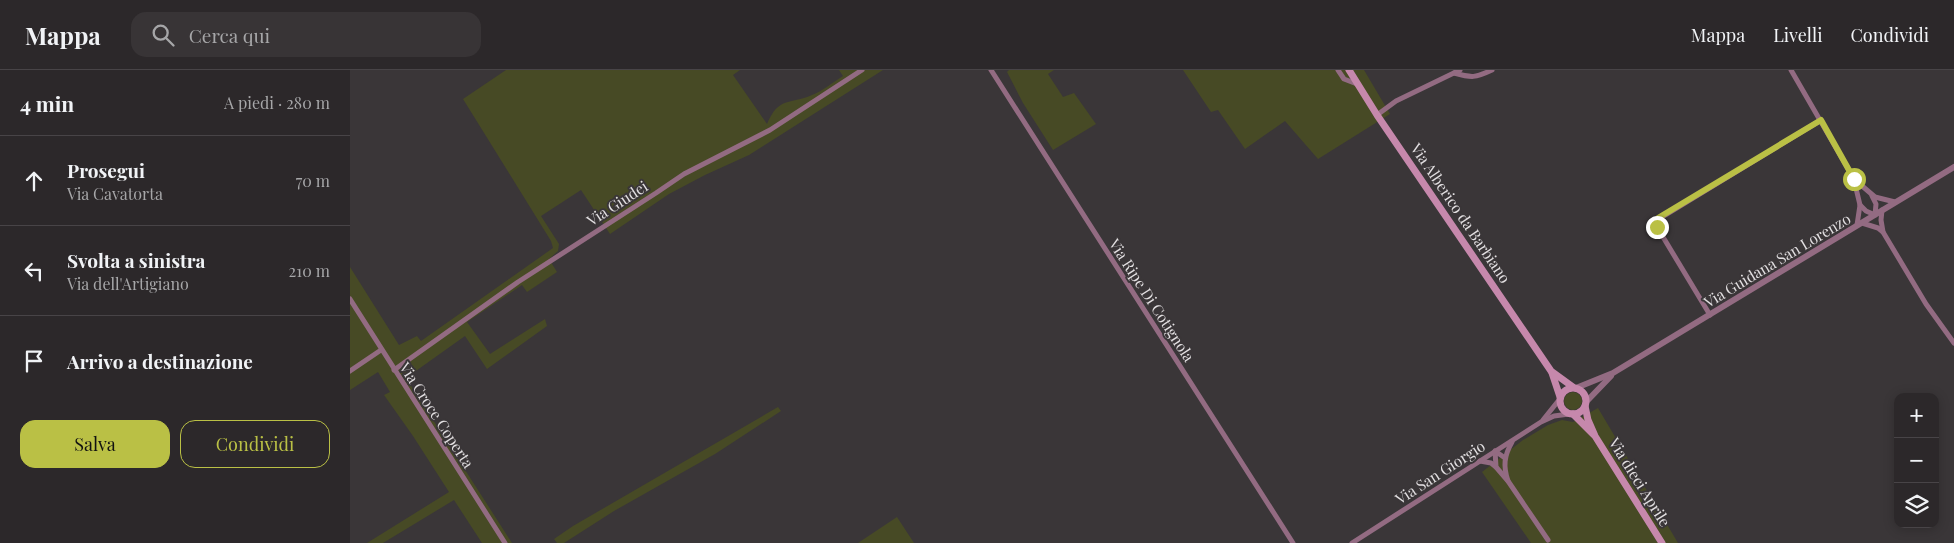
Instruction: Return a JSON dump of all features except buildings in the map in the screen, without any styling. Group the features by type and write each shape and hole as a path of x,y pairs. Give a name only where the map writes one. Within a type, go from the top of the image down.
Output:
{"main road":[{"name":"Via Alberico da Barbiano","path":"1349,70 1377,115 1551,371 1560,398"},
{"name":"Via Alberico da Barbiano","path":"1551,371 1574,388"},
{"path":"1574,388 1582,391 1586,404 1580,412 1571,414 1562,408 1560,398 1565,390 1574,388"},
{"name":"Via dieci Aprile","path":"1586,404 1594,436"},
{"name":"Via dieci Aprile","path":"1571,414 1594,436 1662,543"}],"street":[{"name":"Via Giudei","path":"394,370 518,282 684,174 770,130 862,70"},
{"name":"Via Ripe Di Cotignola","path":"991,70 1293,543"},
{"path":"1338,70 1344,79 1359,85"},
{"path":"1377,115 1396,101 1457,71 1470,78 1492,70"},
{"path":"1791,70 1854,179 1860,205 1860,224 1878,228 1883,232 1926,304 1954,343"},
{"path":"1710,316 1656,226 1657,220 1821,120"},
{"name":"Via Guidana San Lorenzo","path":"1613,373 1954,167"},
{"path":"1854,179 1872,195 1886,201 1895,202"},
{"path":"1860,205 1866,211 1875,215 1876,204 1872,195"},
{"path":"1882,210 1883,232"},
{"name":"Via Croce Coperta","path":"350,299 504,543"},
{"path":"350,371 381,350"},
{"path":"1574,388 1613,373"},
{"path":"1586,404 1613,373"},
{"name":"Via San Giorgio","path":"1541,422 1551,412 1560,398"},
{"name":"Via San Giorgio","path":"1352,543 1541,422 1554,416 1571,414"},
{"path":"1508,481 1504,467 1505,458 1513,440"},
{"path":"1495,451 1505,458"},
{"path":"1495,451 1496,467"},
{"path":"1479,461 1488,462 1496,467 1508,481 1548,540"}],"green space":[{"path":"506,70 740,70 733,75 767,124 771,115 780,105 804,98 824,89 843,76 839,70 883,70 749,155 669,194 610,234 581,190 541,216 559,244 558,251 549,259 557,272 527,292 522,285 467,322 490,354 545,319 547,326 487,369 465,336 406,378 512,543 482,543 454,500 383,543 367,543 449,492 384,395 390,392 378,372 350,390 350,267 399,345 417,336 421,341 553,248 551,241 463,99"},
{"path":"1009,70 1054,70 1048,74 1063,97 1074,93 1096,124 1053,150 1023,103 1007,72"},
{"path":"1183,70 1364,70 1390,114 1318,159 1285,121 1245,149 1218,110 1211,112"},
{"path":"1573,392 1579,395 1582,401 1579,407 1573,410 1567,407 1564,401 1567,395"},
{"path":"778,407 781,411 715,454 614,511 564,543 557,543 554,539 573,526"},
{"path":"1598,408 1678,543 1531,543 1482,472 1523,440 1548,425 1562,420 1573,422"},
{"path":"897,517 914,543 858,543"}],"route":[{"path":"1657,227 1656,222 1658,218 1821,120 1854,179"}]}
